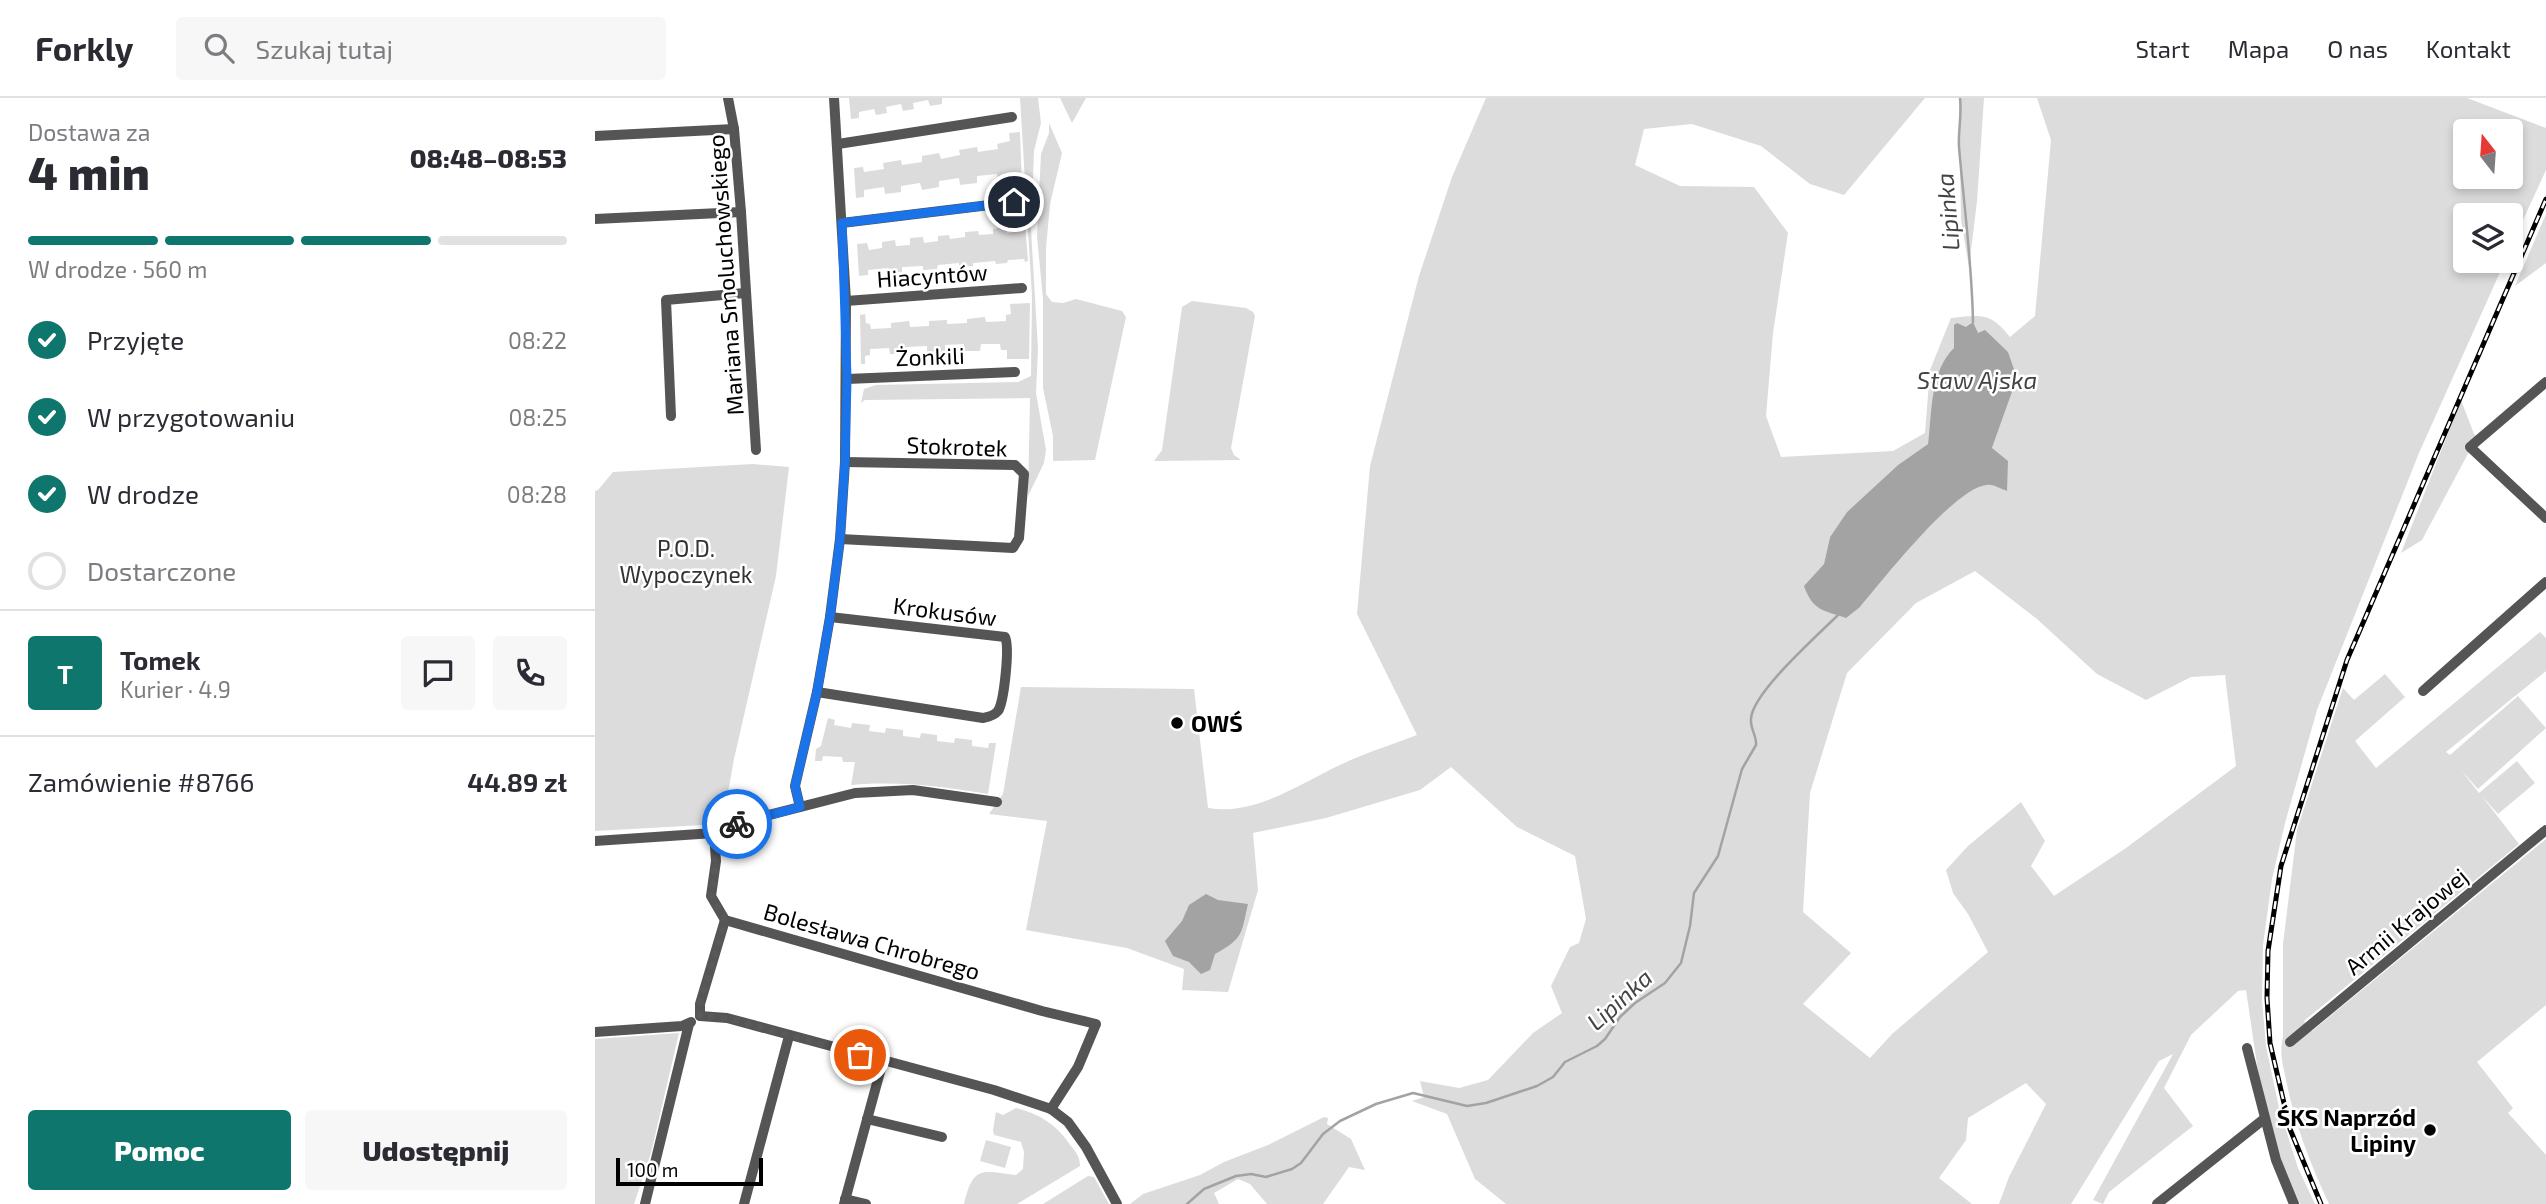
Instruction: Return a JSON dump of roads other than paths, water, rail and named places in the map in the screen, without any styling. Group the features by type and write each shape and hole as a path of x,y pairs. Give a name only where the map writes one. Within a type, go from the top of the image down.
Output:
{"street":[{"name":"Mariana Smoluchowskiego","path":"729,98 741,212 756,450"},
{"path":"800,807 795,786 817,692 830,617 840,539 845,462 846,301 834,98"},
{"path":"838,144 1012,117"},
{"path":"595,136 734,130"},
{"path":"842,223 1014,202"},
{"path":"595,219 741,212"},
{"name":"Hiacyntów","path":"846,301 1021,288"},
{"path":"671,416 666,300 745,293"},
{"name":"Żonkili","path":"847,379 1015,372"},
{"path":"2546,383 2470,447 2546,518"},
{"name":"Stokrotek","path":"840,539 1013,548 1019,538 1024,474 1014,465 845,462"},
{"path":"2423,691 2546,582"},
{"name":"Krokusów","path":"817,692 983,718 990,717 1000,708 1009,649 1005,637 830,617"},
{"path":"595,841 714,833 855,793 913,790 997,802"},
{"name":"Armii Krajowej","path":"2290,1042 2546,830"},
{"path":"700,1016 700,1004 725,920 711,896 716,861 714,833"},
{"name":"Bolesława Chrobrego","path":"725,920 1096,1024 1078,1067 1051,1109"},
{"path":"595,1032 689,1024 700,1016 727,1018 994,1090 1051,1109 1068,1122 1086,1147 1117,1204"},
{"path":"645,1204 689,1024"},
{"path":"744,1204 789,1036"},
{"path":"2247,1048 2276,1160 2294,1204"},
{"path":"866,1204 845,1201 883,1061"},
{"path":"867,1119 942,1137"},
{"path":"2157,1204 2264,1119"}],"water":[{"name":"Staw Ajska","path":"1973,322 1978,333 1985,330 2008,352 2017,378 1992,448 2008,461 2007,491 1987,485 1973,490 1938,518 1860,607 1846,618 1825,611 1815,605 1804,586 1824,564 1830,537 1847,512 1898,465 1928,444 1933,393 1940,368 1954,348 1954,325 1957,323 1966,327"},
{"path":"1206,894 1218,900 1248,904 1240,934 1231,944 1215,954 1210,970 1201,974 1189,962 1173,956 1165,941 1182,921 1189,905"}],"waterway":[{"name":"Lipinka","path":"1960,98 1959,147 1973,322"},
{"name":"Lipinka","path":"1187,1204 1204,1189 1236,1176 1251,1174 1266,1177 1292,1169 1301,1163 1323,1134 1340,1121 1376,1104 1413,1093 1467,1106 1486,1103 1537,1086 1553,1077 1565,1062 1605,1039 1620,1017 1635,1003 1665,983 1681,963 1694,893 1718,856 1742,769 1756,745 1751,723 1754,708 1787,665 1838,615"}],"railway":[{"path":"2321,1204 2290,1129 2270,1043 2268,951 2281,866 2347,660 2546,199"}],"place":[{"name":"OWŚ","path":"1177,723"},
{"name":"ŚKS Naprzód Lipiny","path":"2430,1130"}],"park label":[{"name":"P.O.D. Wypoczynek","path":"686,561"}]}
